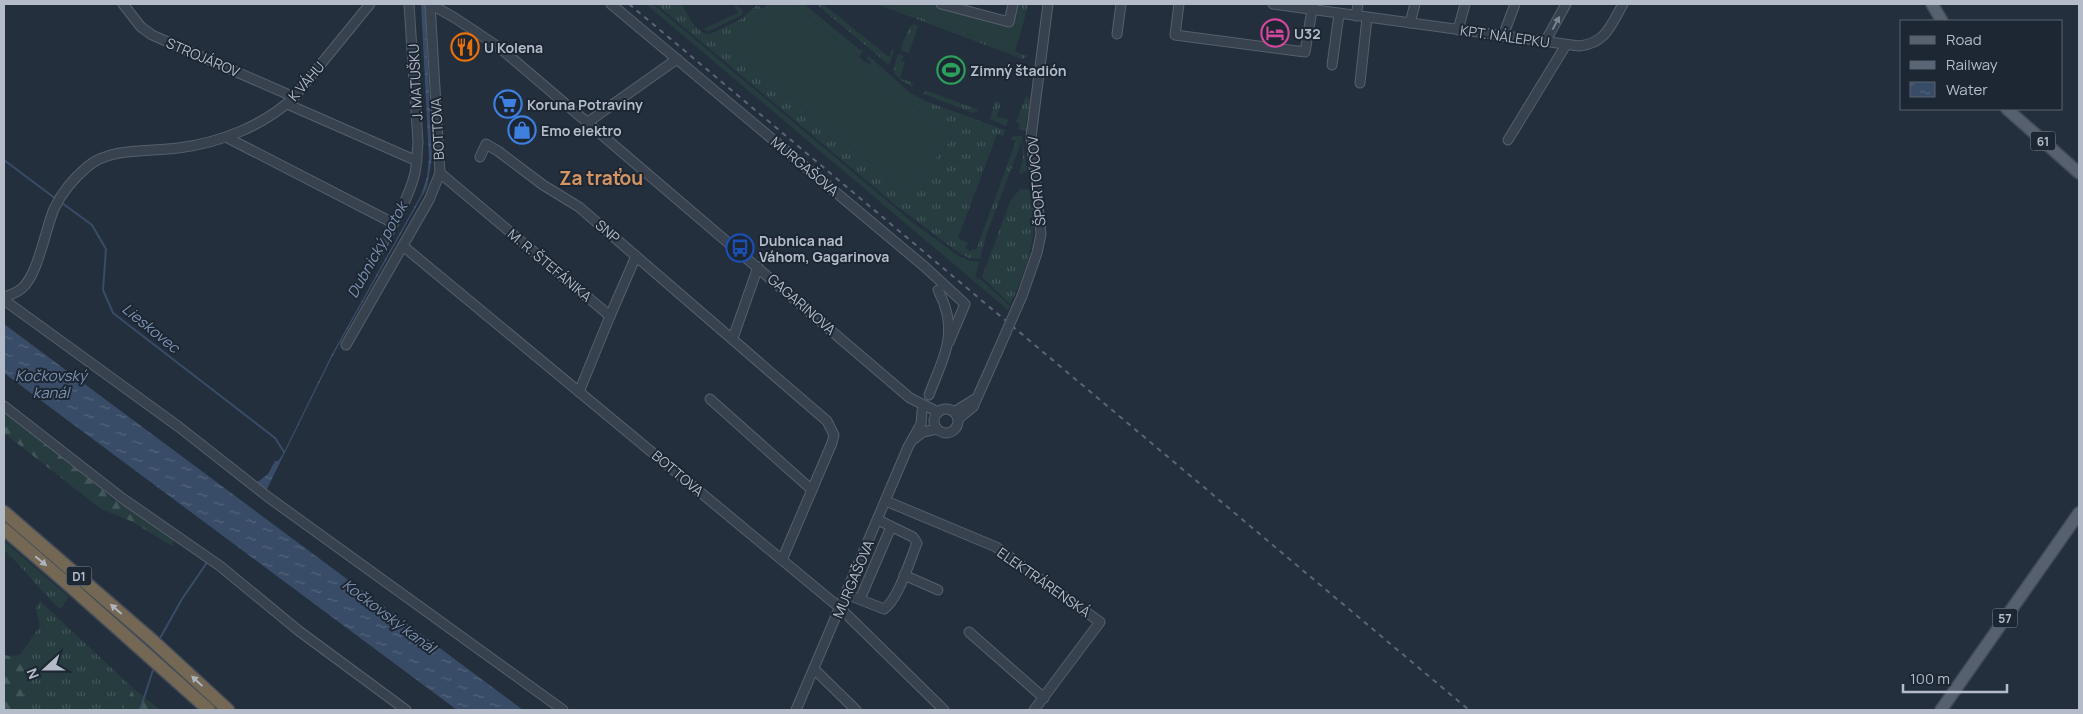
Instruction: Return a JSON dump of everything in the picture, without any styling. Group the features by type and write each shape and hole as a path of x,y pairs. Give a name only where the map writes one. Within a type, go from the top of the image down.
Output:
{"highway":[{"name":"D1","path":"4,512 166,652 228,710"},
{"name":"D1","path":"4,529 209,710"}],"main road":[{"path":"1932,4 1941,20"},
{"name":"61","path":"2008,110 2079,173"},
{"name":"57","path":"1941,710 2079,514"}],"street":[{"name":"STROJÁROV","path":"123,4 141,28 152,35 294,97"},
{"name":"K VÁHU","path":"20,290 32,276 56,206 86,168 107,156 179,148 226,137 253,124 287,104 294,97 370,4"},
{"name":"J. MATUŠKU","path":"378,250 393,223 415,174 417,161 418,142 409,4"},
{"name":"GAGARINOVA","path":"430,4 500,48 936,420"},
{"name":"BOTTOVA","path":"346,345 428,200 440,174 430,4"},
{"name":"MURGAŠOVA","path":"611,4 925,267 965,304 929,395"},
{"path":"941,4 1009,22 1013,4"},
{"name":"ŠPORTOVCOV","path":"956,415 973,407 1022,296 1038,253 1041,234 1031,137 1048,4"},
{"path":"1117,34 1121,4"},
{"path":"1179,4 1175,35 1305,52 1312,7"},
{"name":"KPT. NÁLEPKU","path":"1273,4 1312,7 1339,14 1566,45 1592,45 1605,35 1623,4"},
{"path":"1356,16 1358,4"},
{"path":"1410,24 1415,4"},
{"path":"1458,30 1466,4"},
{"path":"1503,36 1515,4"},
{"path":"1545,42 1566,4"},
{"path":"1332,65 1339,14"},
{"path":"1360,83 1367,18"},
{"path":"1508,140 1566,45"},
{"path":"588,122 677,58"},
{"path":"287,104 417,161"},
{"path":"226,137 393,223"},
{"name":"SNP","path":"480,158 486,144 543,185 580,207 733,338 832,427 834,435 832,443 782,560"},
{"name":"M. R. ŠTEFÁNIKA","path":"440,174 610,316"},
{"name":"BOTTOVA","path":"402,246 840,608 944,710"},
{"path":"579,392 636,256"},
{"path":"733,338 758,267"},
{"path":"20,290 4,298 179,427 268,498 563,710"},
{"path":"18,310 20,290"},
{"name":"MURGAŠOVA","path":"938,290 949,322 949,342"},
{"path":"710,399 812,490"},
{"name":"GAGARINOVA","path":"915,401 922,411 936,420"},
{"path":"4,406 122,498 213,561 299,631 406,710"},
{"path":"920,424 936,420 944,409 956,415 957,427 946,433 936,420"},
{"name":"MURGAŠOVA","path":"796,710 908,446 920,424 922,411"},
{"name":"MURGAŠOVA","path":"908,446 917,435 929,430 936,420"},
{"name":"ELEKTRÁRENSKÁ","path":"886,501 996,547 1100,622 1034,710"},
{"path":"846,594 884,609 890,606 904,575 916,543 913,537 878,520"},
{"path":"860,599 891,527"},
{"path":"904,575 938,590"},
{"path":"969,632 1044,698"},
{"path":"814,669 856,710"}],"green space":[{"path":"646,4 653,4 912,222 960,257 979,262 975,277 978,280 979,278 1010,306 1008,310"},
{"path":"656,4 682,4 696,27 700,31 710,34 741,19 757,5 763,9 731,49 907,193 953,137 862,65 864,61 870,65 871,63 866,58 869,56 909,92 925,101 1005,130 1003,136 997,134 958,238 968,243 965,248 971,252 972,249 976,250 1016,141 1010,139 1014,136 1022,136 1027,170 1019,174 1023,158 1022,140 986,236 980,259 969,258 959,253 898,207"},
{"path":"734,4 742,9 743,13 740,16 709,31 703,29 738,13"},
{"path":"767,4 792,4 864,61 862,65 953,137 907,193 731,49"},
{"path":"792,4 804,4 861,49 863,51 859,57"},
{"path":"816,4 823,4 889,57 892,49 894,50 889,65"},
{"path":"877,4 884,4 1027,56 1023,59 1020,58"},
{"path":"884,4 930,4 1022,28 1015,52"},
{"path":"1015,4 1028,4 1022,28 1007,25"},
{"path":"914,24 918,26 909,53 902,51 901,47 909,28"},
{"path":"898,54 903,56 901,61 905,62 900,78 913,83 912,87 898,77 894,71"},
{"path":"925,90 979,110 973,113 924,94"},
{"path":"1026,96 1030,100 1026,124 1028,128 1026,131 1018,129 1020,124 1016,122"},
{"path":"995,101 1001,103 997,116 1008,120 1006,126 990,119"},
{"path":"1020,189 1030,191 1033,206 1033,235 1027,263 1010,304 982,277 1010,202"},
{"path":"4,410 101,484 113,500 123,503 174,540 172,546 131,521 101,509 4,433"},
{"path":"4,541 69,597 60,609 4,550"},
{"path":"40,601 133,688 123,710 20,710 20,704 36,669 20,655 40,626 36,608"},
{"path":"4,655 20,655 36,669 20,704 20,710 4,710"},
{"path":"133,688 160,710 123,710"}],"water":[{"path":"421,4 425,4 432,157 427,187 332,357 266,491 255,484 268,474 275,461 278,461 283,454 331,356 421,195 427,177 429,158"},
{"name":"Kočkovský kanál","path":"4,324 523,710 457,710 4,373"}],"waterway":[{"name":"Lieskovec","path":"4,160 56,199"},
{"name":"Lieskovec","path":"62,203 92,225 106,249 103,290 113,313 275,438 284,452"},
{"name":"Dubnický potok","path":"159,640 182,599 208,561"},
{"name":"Dubnický potok","path":"140,710 154,667"}],"railway":[{"path":"629,4 1469,710"}],"place":[{"name":"U32","path":"1275,33"},
{"name":"U Kolena","path":"465,47"},
{"name":"Zimný štadión","path":"951,70"},
{"name":"Koruna Potraviny","path":"508,104"},
{"name":"Emo elektro","path":"522,130"},
{"name":"Dubnica nad Váhom, Gagarinova","path":"740,248"}],"district":[{"name":"Za traťou","path":"601,178"}]}
